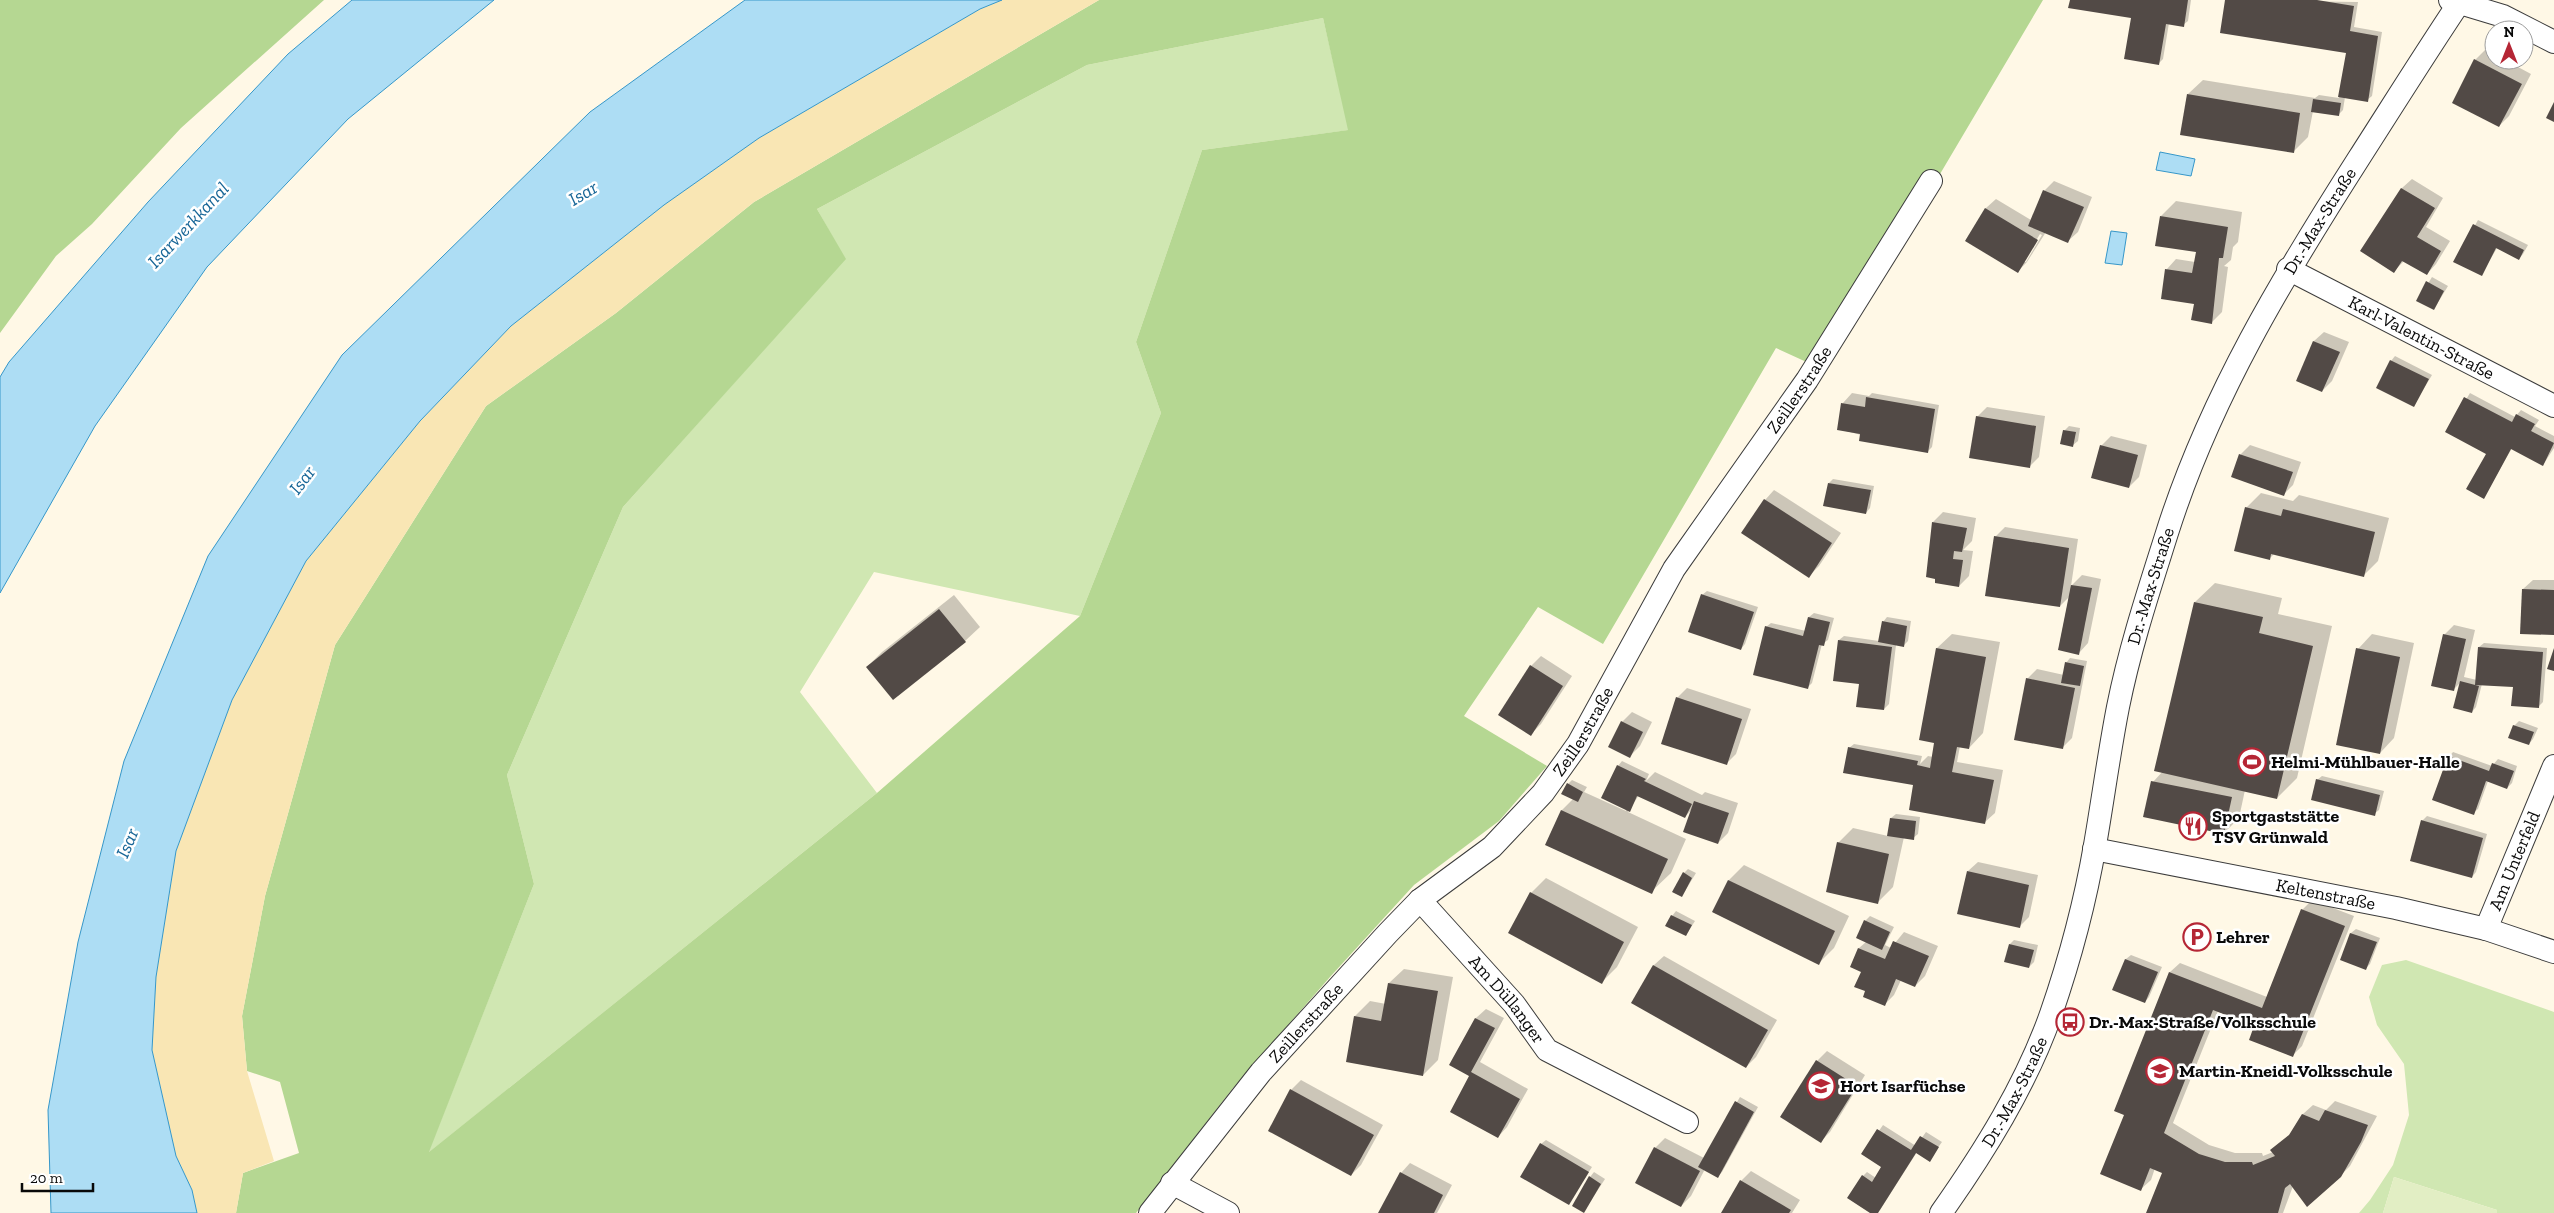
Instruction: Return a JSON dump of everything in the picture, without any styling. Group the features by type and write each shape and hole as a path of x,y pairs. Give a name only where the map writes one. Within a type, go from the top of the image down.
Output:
{"street":[{"path":"2457,1 2503,16 2554,42"},
{"name":"Dr.-Max-Straße","path":"1941,1213 1964,1181 2019,1085 2050,1018 2072,951 2094,850 2118,706 2134,641 2166,535 2186,479 2240,357 2288,269 2457,1"},
{"name":"Zeillerstraße","path":"1150,1213 1261,1072 1420,900 1492,847 1543,792 1578,744 1674,569 1807,380 1931,181"},
{"name":"Karl-Valentin-Straße","path":"2288,269 2554,406"},
{"name":"Am Unterfeld","path":"2486,929 2554,766"},
{"name":"Keltenstraße","path":"2094,850 2364,902 2486,929 2554,952"},
{"name":"Am Düllanger","path":"1420,900 1514,1004 1547,1050 1687,1122"},
{"path":"1172,1183 1228,1213"}],"green space":[{"path":"0,0 324,0 181,128 92,224 56,256 0,333"},
{"path":"1099,0 2043,0 1824,370 1776,348 1603,644 1538,607 1464,716 1547,766 1499,821 1414,885 1233,1088 1136,1213 236,1213 243,1173 299,1153 280,1082 247,1071 242,1016 265,896 335,645 486,406 616,313 754,202","holes":["1323,18 1348,130 1202,150 1136,342 1161,413 1080,616 877,793 429,1152 534,884 507,775 623,507 846,259 817,209 1087,65"]},
{"path":"1323,18 1349,130 1202,150 1136,342 1161,413 1080,616 874,572 800,692 877,793 428,1153 534,884 507,775 623,507 845,259 817,209 1087,65"},
{"path":"2406,960 2554,1012 2554,1213 2497,1213 2497,1210 2394,1177 2383,1213 2359,1213 2393,1165 2409,1115 2404,1064 2377,1025 2369,997 2382,965"},
{"path":"2394,1177 2497,1210 2497,1213 2383,1213"}],"sand":[{"path":"1002,0 1099,0 754,202 616,313 486,406 335,645 265,896 242,1016 247,1071 274,1161 243,1173 236,1213 197,1213 192,1190 176,1156 152,1050 156,977 176,851 232,700 306,561 420,421 511,326 664,205 759,138 980,9"}],"water":[{"name":"Isarwerkkanal","path":"352,0 494,0 348,119 207,267 95,426 0,593 0,377 9,362 148,202 288,54"},
{"name":"Isar","path":"745,0 1002,0 980,9 759,138 664,205 511,326 420,421 306,561 232,700 176,851 156,977 152,1050 176,1156 192,1190 197,1213 51,1213 48,1110 78,942 124,761 208,556 342,355 590,112"},
{"path":"2160,152 2195,159 2191,176 2156,170"},
{"path":"2111,231 2127,233 2122,265 2105,263"}],"building":[{"path":"2070,0 2188,0 2184,27 2166,24 2159,65 2124,59 2131,18 2068,8"},
{"path":"2225,0 2317,0 2354,6 2350,31 2378,36 2368,102 2338,97 2346,53 2220,33"},
{"path":"2474,59 2484,64 2484,70 2495,70 2522,84 2499,127 2452,103"},
{"path":"2187,94 2300,113 2294,153 2180,135"},
{"path":"2313,99 2341,103 2339,116 2311,112"},
{"path":"2554,102 2554,122 2546,118"},
{"path":"2401,188 2435,208 2417,237 2441,251 2427,275 2402,261 2394,273 2360,251"},
{"path":"2043,190 2084,207 2068,243 2028,226"},
{"path":"1985,208 2038,240 2018,273 1965,241"},
{"path":"2160,216 2228,227 2223,258 2219,258 2212,324 2191,320 2194,304 2161,299 2165,269 2192,273 2196,252 2155,246"},
{"path":"2473,224 2524,250 2519,260 2496,248 2482,276 2453,262"},
{"path":"2426,281 2444,291 2434,310 2416,301"},
{"path":"2313,341 2340,352 2322,392 2296,381"},
{"path":"2390,360 2429,379 2414,407 2376,388"},
{"path":"1866,397 1935,409 1928,453 1859,441 1860,434 1837,430 1841,403 1865,407"},
{"path":"2464,397 2512,422 2516,414 2535,424 2531,431 2554,443 2543,466 2511,449 2484,499 2466,489 2486,454 2445,432"},
{"path":"1976,416 2036,426 2030,468 1969,458"},
{"path":"2063,430 2076,432 2073,447 2060,444"},
{"path":"2100,445 2138,455 2129,488 2091,478"},
{"path":"2239,454 2293,472 2284,496 2231,477"},
{"path":"1828,483 1871,490 1866,514 1823,506"},
{"path":"1764,499 1832,543 1809,578 1741,533"},
{"path":"2245,507 2281,516 2283,509 2375,532 2364,577 2271,554 2270,560 2234,551"},
{"path":"1932,522 1967,528 1962,552 1954,551 1953,559 1963,560 1959,587 1935,583 1935,579 1926,577"},
{"path":"1994,536 2069,548 2060,607 1985,596"},
{"path":"2071,585 2092,588 2079,655 2058,650"},
{"path":"2522,589 2554,590 2554,635 2520,634"},
{"path":"1701,594 1754,612 1741,650 1688,632"},
{"path":"2194,602 2263,617 2259,633 2313,646 2277,799 2154,771"},
{"path":"939,609 966,642 893,700 866,667"},
{"path":"1808,617 1830,622 1824,646 1819,645 1808,689 1753,675 1765,626 1803,636"},
{"path":"1882,621 1907,626 1904,647 1878,642"},
{"path":"2443,634 2466,639 2454,691 2431,686"},
{"path":"1838,640 1892,647 1884,710 1856,707 1859,684 1833,681"},
{"path":"2478,647 2543,652 2539,708 2511,706 2513,687 2475,685"},
{"path":"1936,648 1986,657 1969,749 1957,747 1952,772 1994,780 1985,824 1909,810 1913,785 1843,773 1848,747 1918,761 1917,765 1930,768 1934,743 1919,740"},
{"path":"2356,648 2400,657 2380,754 2336,745"},
{"path":"2554,648 2554,671 2547,669"},
{"path":"2065,662 2084,666 2080,686 2061,683"},
{"path":"1530,665 1563,686 1531,736 1498,715"},
{"path":"2026,678 2075,688 2063,749 2014,740"},
{"path":"2460,681 2479,686 2472,713 2453,708"},
{"path":"1676,697 1742,719 1727,765 1661,744"},
{"path":"1621,721 1643,732 1630,758 1608,747"},
{"path":"2513,725 2534,732 2529,745 2508,738"},
{"path":"2448,756 2489,771 2492,763 2514,771 2507,789 2486,781 2474,815 2432,800"},
{"path":"1617,765 1646,779 1644,781 1692,804 1685,818 1637,796 1630,812 1601,798"},
{"path":"2316,779 2380,795 2375,816 2311,800"},
{"path":"2151,781 2232,797 2224,834 2143,817"},
{"path":"1567,783 1583,792 1578,802 1561,794"},
{"path":"1694,801 1729,813 1718,844 1683,832"},
{"path":"1561,810 1668,859 1652,894 1545,845"},
{"path":"1890,818 1916,821 1914,840 1887,836"},
{"path":"2421,820 2483,838 2472,878 2410,861"},
{"path":"1837,842 1889,854 1878,904 1826,892"},
{"path":"1967,871 2029,885 2020,928 1957,914"},
{"path":"1683,872 1692,878 1682,897 1672,892"},
{"path":"1728,880 1835,931 1819,965 1712,912"},
{"path":"1530,892 1624,942 1602,984 1508,933"},
{"name":"Martin-Kneidl-Volksschule","path":"2301,909 2345,926 2293,1057 2249,1040 2254,1026 2213,1010 2164,1133 2199,1154 2225,1162 2252,1162 2253,1165 2275,1156 2270,1150 2289,1135 2302,1114 2319,1121 2325,1110 2368,1125 2361,1142 2341,1177 2307,1207 2290,1184 2285,1188 2278,1213 2146,1213 2162,1173 2150,1168 2141,1191 2100,1174 2124,1115 2114,1111 2169,972 2262,1008"},
{"path":"1671,915 1692,925 1686,936 1665,926"},
{"path":"1864,920 1890,932 1882,950 1856,938"},
{"path":"2350,933 2377,942 2366,970 2340,960"},
{"path":"1893,941 1929,956 1915,987 1896,979 1885,1006 1863,997 1865,991 1854,987 1861,972 1850,967 1858,948 1885,959"},
{"path":"2009,944 2034,950 2029,968 2004,962"},
{"path":"2125,959 2158,972 2145,1003 2112,990"},
{"path":"1653,965 1768,1030 1746,1068 1631,1003"},
{"path":"1388,983 1438,991 1423,1076 1346,1062 1354,1016 1381,1021"},
{"path":"1475,1018 1495,1028 1471,1072 1520,1099 1498,1138 1450,1112 1469,1076 1449,1065"},
{"path":"1816,1060 1857,1086 1821,1143 1780,1117"},
{"path":"1290,1089 1374,1135 1351,1176 1268,1131"},
{"path":"1735,1101 1754,1112 1718,1178 1698,1167"},
{"path":"1877,1129 1911,1150 1920,1136 1939,1147 1930,1162 1916,1153 1878,1213 1870,1213 1847,1198 1862,1175 1872,1182 1881,1167 1861,1154"},
{"path":"1540,1143 1589,1172 1569,1205 1520,1177"},
{"path":"1654,1147 1700,1171 1681,1207 1635,1183"},
{"path":"1400,1172 1443,1195 1434,1213 1378,1213"},
{"path":"1589,1176 1601,1184 1584,1213 1572,1206"},
{"path":"1740,1180 1791,1210 1789,1213 1721,1213"}],"place":[{"name":"Helmi-Mühlbauer-Halle","path":"2252,762"},
{"name":"Sportgaststätte TSV Grünwald","path":"2193,826"},
{"name":"Lehrer","path":"2197,937"},
{"name":"Dr.-Max-Straße/Volksschule","path":"2070,1022"},
{"name":"Martin-Kneidl-Volksschule","path":"2160,1071"},
{"name":"Hort Isarfüchse","path":"1821,1086"}]}
